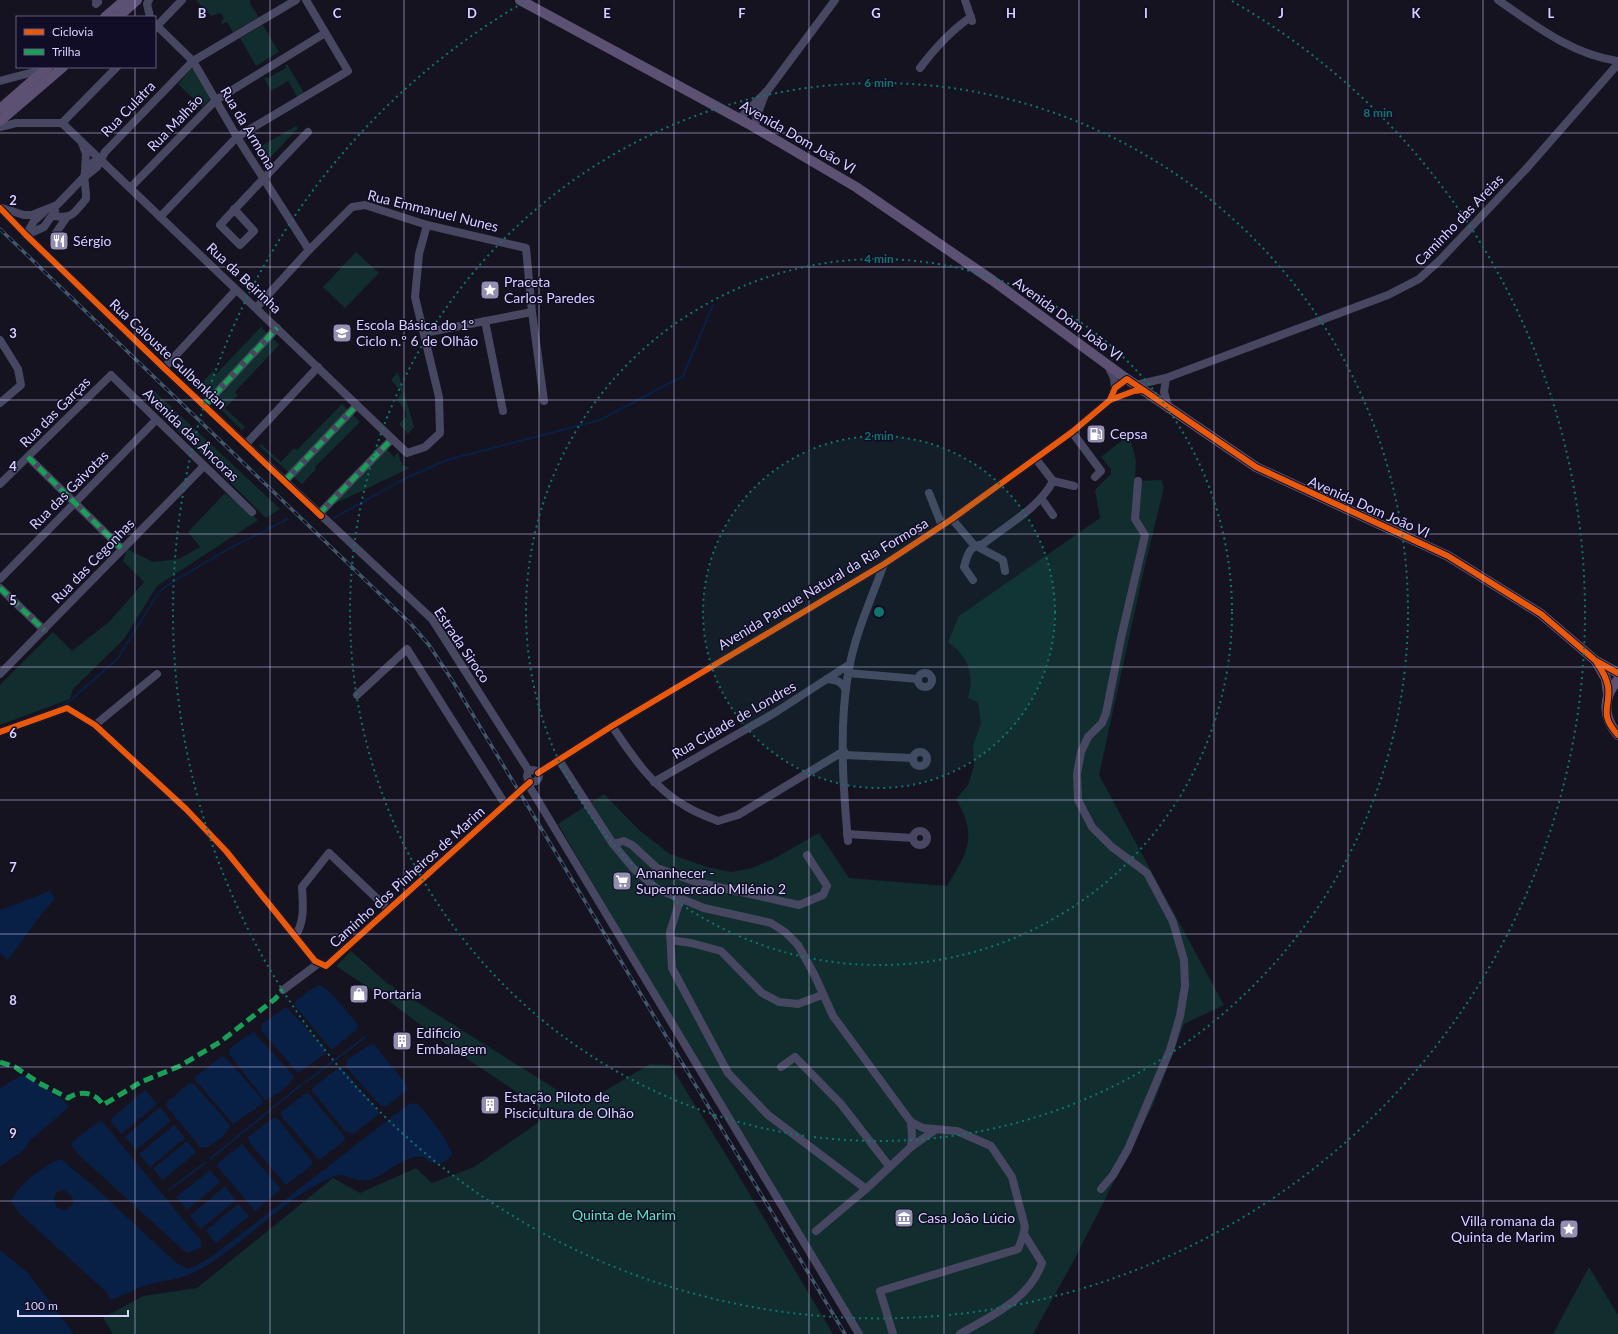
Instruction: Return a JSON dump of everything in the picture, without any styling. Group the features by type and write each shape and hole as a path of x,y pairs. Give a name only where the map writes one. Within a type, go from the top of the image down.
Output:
{"main road":[{"path":"106,16 124,0"},
{"path":"119,16 137,0"},
{"name":"Avenida Dom João VI","path":"520,0 740,118 856,187 992,280 1169,409 1256,467 1448,556 1541,614 1596,661 1618,673"},
{"path":"0,109 47,68"},
{"path":"0,121 62,68"},
{"name":"Avenida Dom João VI","path":"1596,661 1606,679 1608,694 1606,706 1607,717 1611,728 1618,735"},
{"path":"1608,694 1618,680"}],"street":[{"path":"149,0 147,4 150,16"},
{"path":"156,26 182,0"},
{"name":"Rua Culatra","path":"57,204 86,174 97,167 105,152 193,61 296,0"},
{"path":"160,217 237,137 348,71 306,0"},
{"path":"740,118 768,90 835,0"},
{"path":"920,68 939,43 956,27 971,19 965,0"},
{"path":"1498,0 1544,32 1594,57 1618,61"},
{"name":"Rua da Armona","path":"156,26 193,61 237,137 309,250"},
{"name":"Rua Malhão","path":"130,188 216,100 326,33"},
{"name":"Caminho das Areias","path":"1165,382 1388,295 1419,279 1526,169 1618,64"},
{"path":"0,81 47,68"},
{"path":"0,127 16,123 62,123 116,68"},
{"path":"755,127 757,114 768,90"},
{"name":"Rua da Beirinha","path":"62,123 407,453 425,447 440,433 439,397 424,334"},
{"path":"234,209 308,132"},
{"path":"56,233 66,218 74,214 86,199 86,154 81,141"},
{"path":"86,174 104,172 116,174"},
{"path":"26,235 34,221 44,211 57,204"},
{"path":"40,249 38,239 44,227 53,216 57,204"},
{"name":"Rua Emmanuel Nunes","path":"256,308 309,250 352,207 365,205 427,225 526,248 532,312"},
{"path":"0,207 24,215 44,211"},
{"name":"Rua Calouste Gulbenkian","path":"0,207 40,249 164,368 320,514"},
{"path":"53,216 66,218"},
{"path":"427,225 418,254 415,297 424,334 532,312 544,401"},
{"path":"26,235 44,227"},
{"path":"164,368 236,290"},
{"path":"486,321 503,411"},
{"path":"204,406 277,328"},
{"path":"0,340 18,369 21,385 0,403"},
{"path":"1107,364 1114,378 1115,388 1110,400"},
{"path":"246,444 318,367"},
{"name":"Avenida das Âncoras","path":"111,375 252,512"},
{"name":"Rua das Garças","path":"0,484 111,375"},
{"path":"1115,388 1127,379"},
{"path":"1122,395 1127,379"},
{"path":"1143,390 1157,381 1165,382"},
{"path":"1143,390 1157,381"},
{"path":"1110,400 1165,382"},
{"path":"1165,382 1164,392 1169,409"},
{"name":"Avenida Parque Natural da Ria Formosa","path":"538,773 612,726 884,564 942,526 1036,459 1072,432 1110,400"},
{"path":"285,481 357,405"},
{"name":"Rua das Gaivotas","path":"0,579 156,420"},
{"path":"1072,432 1101,471 1095,477"},
{"path":"320,514 392,439"},
{"path":"28,457 122,549"},
{"path":"1036,459 1053,481 1074,486"},
{"name":"Rua das Cegonhas","path":"0,674 204,466"},
{"path":"973,580 964,567 970,549 974,545 982,544 1047,494 1053,481"},
{"path":"1101,1189 1113,1175 1128,1148 1170,1050 1180,1016 1185,986 1184,960 1173,922 1147,874 1112,847 1092,827 1078,800 1077,774 1081,752 1088,737 1102,723 1106,713 1121,638 1142,551 1145,535 1136,520 1138,481"},
{"path":"929,492 942,526"},
{"path":"1041,498 1052,515"},
{"name":"Estrada Siroco","path":"320,514 432,619 529,771"},
{"path":"952,519 974,545 1004,560 1005,571"},
{"path":"884,564 859,628 848,673 844,753 844,797 847,837 913,838"},
{"path":"0,588 44,630"},
{"path":"357,695 407,649 505,804"},
{"name":"Rua Cidade de Londres","path":"654,782 776,712 850,664"},
{"path":"848,673 918,679"},
{"path":"94,725 157,674"},
{"path":"827,679 842,682 846,690"},
{"path":"0,732 67,708 94,725 186,809 226,851 315,961 319,963 284,990"},
{"path":"612,726 632,756 654,782 686,807 718,821 738,815 844,753 912,758"},
{"path":"559,760 613,844 633,868 657,889 680,900 704,908 771,923 785,932 798,946 814,974 822,995 833,1016 911,1122 923,1128 957,1131 991,1146 1012,1177 1025,1227 1018,1249 880,1291 893,1334"},
{"path":"529,783 537,781 538,773 533,770 529,771 526,776 529,783 858,1334"},
{"name":"Caminho dos Pinheiros de Marim","path":"319,963 326,966 529,783"},
{"path":"613,844 624,841 632,845 656,868 696,882 799,905 823,895 827,886 807,855"},
{"path":"295,936 301,928 303,908 302,887 329,853 388,909"},
{"path":"680,900 670,932 672,968 728,1073 768,1115 866,1189"},
{"path":"671,940 690,942 721,951 762,993 778,1002 798,1004 822,995"},
{"path":"781,1067 795,1057 841,1104 889,1166"},
{"path":"911,1122 911,1147"},
{"path":"816,1231 866,1189 911,1147 935,1130"},
{"path":"960,1334 1016,1301 1037,1276 1042,1263 1024,1234"}],"green space":[{"path":"196,0 250,0 250,4 259,17 233,32 227,22 222,24 221,21 224,19 221,13 211,16"},
{"path":"263,25 279,52 256,66 240,38"},
{"path":"287,64 304,93 298,98 288,81 271,91 264,78 268,78 286,68 285,66"},
{"path":"191,69 195,69 209,95 210,99 202,107 178,84"},
{"path":"296,126 298,128 266,162 258,148"},
{"path":"356,252 379,273 345,308 323,287"},
{"path":"261,327 279,345 235,392 238,395 225,408 245,427 242,430 179,369 181,367 200,385 213,371 216,374"},
{"path":"398,372 414,427 408,434 399,424 406,417 406,411 397,400 402,392 391,380"},
{"path":"151,388 280,509 266,518 143,396"},
{"path":"342,404 360,422 315,467 316,469 302,484 259,446 261,444 281,462 294,448 297,450"},
{"path":"1129,435 1136,460 1135,481 1161,480 1164,487 1143,574 1099,775 1224,1005 1184,1024 1153,1105 1073,1262 1033,1334 855,1334 558,824 604,794 639,830 670,854 707,867 731,872 752,868 775,858 819,833 849,878 947,886 965,853 968,844 967,824 956,799 968,785 974,766 973,745 981,723 978,702 968,698 971,682 968,667 961,653 948,642 959,616 1100,518 1095,490 1111,474 1111,469 1101,457"},
{"path":"387,449 394,457 398,452 402,465 410,468 330,506"},
{"path":"225,493 258,520 157,586 124,639 73,689 70,699 0,725 0,685 53,632 72,651 110,621 144,582 123,561 127,549 153,562 179,559 200,547 188,532"},
{"name":"Quinta de Marim","path":"351,951 387,983 581,1105 650,1064 670,1065 728,1158 833,1334 113,1334 103,1318 143,1296 197,1288 333,1178 360,1193 416,1168 432,1183 474,1167 539,1122 547,1112 461,1055 390,1002 336,966"},
{"path":"1589,1267 1618,1315 1618,1334 1553,1334"}],"water":[{"path":"50,891 55,899 43,912 8,960 0,953 0,910"},
{"path":"319,985 334,996 358,1025 356,1030 333,1049 331,1049 295,1006 295,1002 308,991"},
{"path":"286,1007 326,1049 325,1054 298,1073 261,1030 262,1024"},
{"path":"253,1032 294,1076 282,1090 265,1100 230,1055 229,1049"},
{"path":"374,1044 406,1084 407,1090 387,1106 381,1106 346,1067 347,1060"},
{"path":"221,1057 226,1058 263,1100 262,1104 233,1124 196,1081 195,1077"},
{"path":"339,1068 343,1069 377,1109 379,1114 353,1134 346,1132 312,1091 313,1087"},
{"path":"24,1075 63,1100 69,1107 29,1141 24,1150 0,1167 0,1088 17,1077"},
{"path":"190,1083 194,1084 230,1125 223,1136 206,1148 200,1147 167,1107 167,1102"},
{"path":"145,1090 157,1104 121,1134 110,1120"},
{"path":"306,1093 310,1095 344,1136 345,1140 321,1159 318,1159 282,1117 281,1112"},
{"path":"410,1103 418,1105 428,1115 450,1149 452,1154 442,1163 431,1162 424,1157 418,1157 404,1161 372,1179 360,1180 342,1175 332,1177 313,1186 296,1197 230,1249 195,1272 184,1277 143,1286 112,1299 109,1299 108,1294 100,1286 20,1214 12,1203 13,1197 24,1184 40,1170 61,1159 97,1189 175,1262 188,1269 214,1255","holes":["63,1190 73,1198 72,1206 65,1210 57,1208 54,1201 56,1192"]},
{"path":"160,1107 171,1121 136,1150 125,1137"},
{"path":"273,1118 277,1118 311,1160 312,1165 286,1185 249,1142 248,1137"},
{"path":"101,1120 201,1241 202,1247 188,1253 180,1247 78,1154 71,1145 77,1138"},
{"path":"174,1125 185,1138 150,1167 139,1154"},
{"path":"187,1141 196,1152 163,1180 153,1169"},
{"path":"242,1144 281,1189 255,1211 217,1166 218,1163"},
{"path":"210,1170 220,1182 187,1210 176,1197"},
{"path":"225,1186 236,1200 201,1229 190,1216"},
{"path":"238,1204 249,1216 216,1243 206,1231"},
{"path":"0,1250 28,1273 74,1334 0,1334"}],"waterway":[{"path":"334,518 406,478 447,460 600,420 683,376 713,305"},
{"path":"59,707 71,700 118,658 159,592 166,586 228,549 288,519"},
{"path":"306,1082 365,1037"},
{"path":"210,1159 301,1085"},
{"path":"169,1190 205,1163"}],"railway":[{"path":"0,229 410,623 429,645 452,680 845,1334"}],"marked path":[{"path":"204,406 277,328"},
{"path":"285,481 357,405"},
{"path":"319,514 392,439"},
{"path":"28,457 122,549"},
{"path":"0,588 44,630"},
{"path":"0,1062 15,1067 39,1083 68,1098 73,1095 83,1093 96,1097 103,1105 141,1082 180,1066 220,1042 275,999 283,990"}],"cycle path":[{"path":"0,208 164,368 321,516"},
{"path":"1110,400 1115,388 1127,379 1256,467 1448,556 1541,614 1596,661 1618,673"},
{"path":"538,773 612,726 884,564 952,519 1072,432 1110,400 1134,391 1143,390"},
{"path":"1597,663 1604,674 1608,686 1608,721 1618,735"},
{"path":"0,732 67,708 95,725 186,809 226,851 315,961 326,966 530,782"}],"place":[{"name":"Sérgio","path":"59,241"},
{"name":"Praceta Carlos Paredes","path":"490,290"},
{"name":"Escola Básica do 1º Ciclo n.º 6 de Olhão","path":"342,333"},
{"name":"Cepsa","path":"1096,434"},
{"name":"Amanhecer - Supermercado Milénio 2","path":"622,881"},
{"name":"Portaria","path":"359,994"},
{"name":"Edificio Embalagem","path":"402,1041"},
{"name":"Estação Piloto de Piscicultura de Olhão","path":"490,1105"},
{"name":"Casa João Lúcio","path":"904,1218"},
{"name":"Villa romana da Quinta de Marim","path":"1569,1229"}]}
